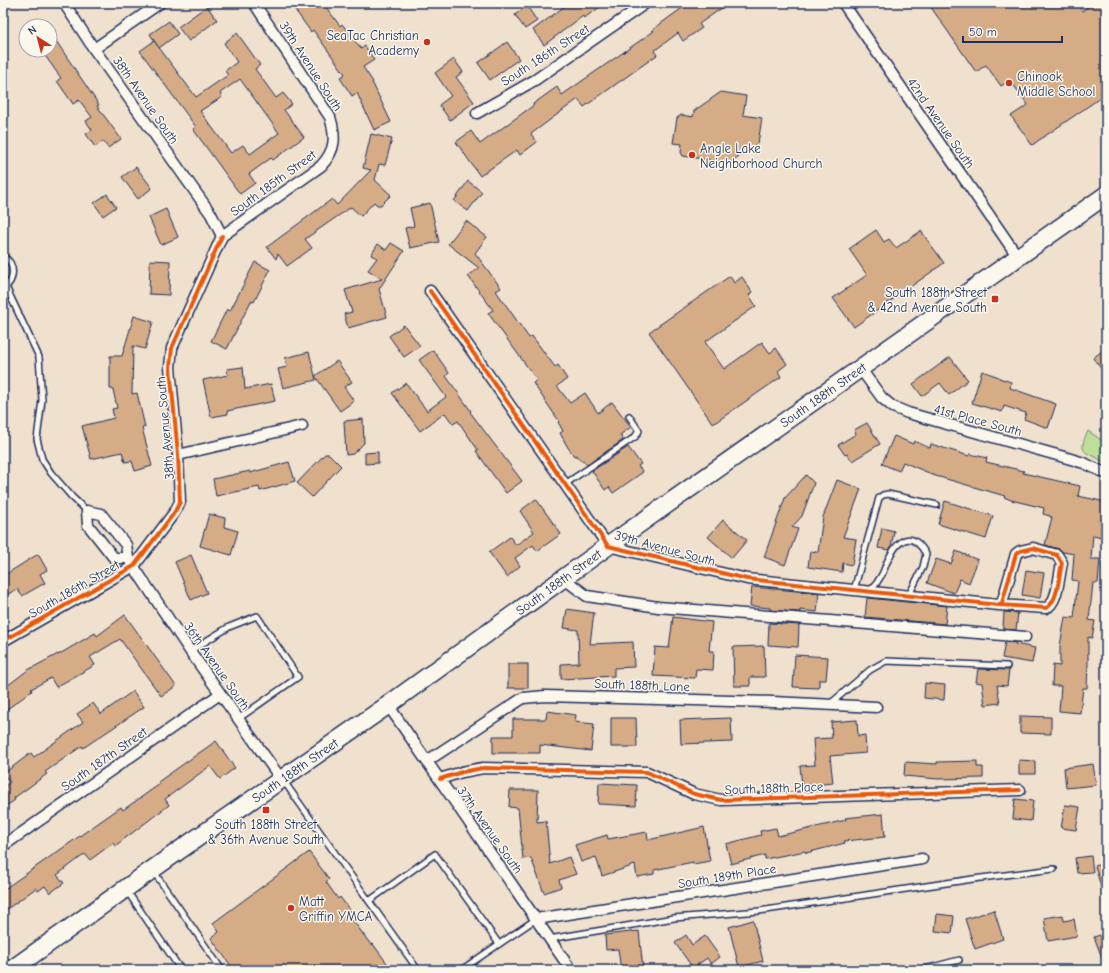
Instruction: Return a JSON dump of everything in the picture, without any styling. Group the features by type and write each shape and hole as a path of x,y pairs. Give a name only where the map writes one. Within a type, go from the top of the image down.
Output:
{"main road":[{"name":"South 188th Street","path":"11,970 152,869 388,705 608,546 1106,196"}],"street":[{"name":"38th Avenue South","path":"64,3 94,49 211,214 222,236 172,348 170,367 178,455 180,502 174,513 131,562"},
{"path":"94,49 160,3"},
{"name":"39th Avenue South","path":"254,3 330,117 334,130 333,147"},
{"name":"South 186th Street","path":"477,113 535,80 646,3"},
{"name":"42nd Avenue South","path":"843,3 1018,257"},
{"name":"South 185th Street","path":"222,236 322,166 330,157 333,147"},
{"name":"39th Avenue South","path":"430,292 608,546 747,579 999,605 1046,608 1050,606 1055,597 1062,563 1060,558 1057,555 1033,548 1020,551 1016,554 1002,603 999,605"},
{"name":"41st Place South","path":"860,368 882,398 892,407 908,414 1064,457 1084,463 1105,473"},
{"path":"178,455 302,426"},
{"path":"88,511 88,525 114,558 131,562"},
{"name":"36th Avenue South","path":"88,511 101,514 126,545 131,562 190,651 282,779"},
{"name":"South 186th Street","path":"3,641 131,562"},
{"path":"564,578 587,596 658,607 1025,637"},
{"name":"South 187th Street","path":"3,846 220,694"},
{"name":"South 188th Lane","path":"427,761 523,698 545,696 876,707"},
{"name":"37th Avenue South","path":"388,705 571,970"},
{"name":"South 188th Place","path":"440,779 462,772 483,768 647,772 694,794 721,800 1020,790"},
{"name":"South 189th Place","path":"536,918 922,859"}],"lane":[{"path":"3,257 6,258 12,267 13,274 4,288 39,357 42,400 38,439 42,459 51,473 72,497 88,511"},
{"path":"565,484 635,436 639,431 629,416"},
{"path":"854,590 879,498 888,494 937,505"},
{"path":"869,592 882,576 887,562 896,546 906,540 913,540 921,545 926,554 923,567 909,595"},
{"path":"190,651 229,627 257,616 298,677 238,719"},
{"path":"829,705 870,670 886,661 1007,666"},
{"path":"282,779 418,970"},
{"path":"369,901 435,854 499,944"},
{"path":"549,939 674,918 759,911 1054,868"},
{"path":"152,869 222,970"},
{"path":"125,888 181,970"},
{"path":"461,970 536,918"},
{"path":"921,970 959,960"}],"green space":[{"path":"1088,431 1106,443 1106,464 1086,453 1084,450 1084,440"}],"building":[{"path":"290,3 323,3 340,26 342,24 361,49 365,46 374,60 363,67 373,82 391,122 374,130 357,93 352,96 340,78 345,74 313,30 311,32"},
{"path":"569,3 606,3 584,18 583,16 544,45 533,30"},
{"path":"689,3 729,3 699,24 702,28 683,41 678,33 654,51 657,55 584,107 578,99 531,134 537,142 520,155 517,150 480,176 456,142 471,131 480,144 557,87 562,95 654,31 652,30"},
{"path":"928,3 1076,3 1082,11 1093,3 1106,3 1106,89 1100,93 1103,96 1032,145 1011,116 1028,105 1010,80 1001,86 986,65 976,72"},
{"path":"207,6 217,20 189,41 178,27"},
{"path":"527,6 537,21 525,29 515,15"},
{"path":"169,21 178,34 159,48 150,34"},
{"path":"237,33 260,65 255,69 276,98 283,93 292,104 284,110 304,137 273,160 271,158 249,174 255,183 240,194 193,129 196,127 140,51 154,41 196,97 228,75 225,71 237,62 224,43","holes":["240,79 279,133 250,154 243,145 231,153 200,111 222,97 220,93"]},
{"path":"507,42 519,59 490,80 478,63"},
{"path":"58,44 99,105 97,106 121,139 108,148 103,141 95,147 86,134 92,130 86,121 92,117 79,100 73,104 57,81 61,78 47,58 58,58"},
{"path":"454,59 463,72 456,77 474,102 450,120 439,105 451,96 435,73"},
{"path":"721,92 746,96 743,115 762,118 758,143 729,163 683,156 681,152 682,144 673,143 677,118 681,115 693,117 694,111"},
{"path":"371,134 392,139 385,165 379,164 375,180 391,195 381,205 377,205 374,202 361,216 351,207 305,239 312,248 287,266 278,254 276,259 267,247 332,199 337,205 371,170 363,168"},
{"path":"136,167 152,188 138,199 122,177"},
{"path":"468,181 482,192 468,211 454,201"},
{"path":"107,194 116,207 103,216 94,203"},
{"path":"430,203 439,242 410,248 405,228 414,226 410,208"},
{"path":"166,209 178,237 161,245 149,217"},
{"path":"466,221 487,237 475,253 501,288 496,291 529,338 532,336 555,367 558,365 567,379 557,386 570,403 585,393 598,413 612,402 631,427 620,435 623,440 587,465 576,455 574,456 567,446 560,433 563,431 558,422 559,421 533,383 537,380 488,313 493,310 468,276 479,268 448,244"},
{"path":"876,230 884,242 889,239 896,248 921,231 944,263 854,327 833,298 867,275 849,249"},
{"path":"391,243 404,251 379,289 387,317 348,328 344,314 352,312 345,290 382,279 368,270 377,258 371,255 378,244 386,250"},
{"path":"150,260 170,261 169,295 149,294"},
{"path":"255,262 270,270 254,302 251,301 227,349 211,341 227,309 230,311"},
{"path":"730,276 734,283 742,277 752,292 749,295 756,306 705,342 724,369 762,342 770,353 776,348 787,364 778,371 781,377 713,424 649,332"},
{"path":"134,316 153,322 145,349 133,346 132,394 137,393 145,427 142,428 152,466 135,471 132,461 125,462 122,452 91,459 82,426 114,418 112,409 117,408 113,389 110,389 110,356 122,356"},
{"path":"404,325 420,346 404,357 389,336"},
{"path":"1106,348 1106,375 1093,358"},
{"path":"433,350 449,373 446,376 471,411 470,412 522,481 506,493 476,451 478,450 458,421 453,424 445,413 420,431 392,393 406,383 427,411 446,397 419,360"},
{"path":"309,352 316,380 283,388 278,369 287,367 285,358"},
{"path":"950,357 968,380 949,395 940,383 922,396 913,384"},
{"path":"337,361 352,382 344,387 354,401 340,411 315,376"},
{"path":"243,367 245,389 271,384 275,401 227,411 228,414 211,417 203,380 228,375 227,369"},
{"path":"982,371 1011,382 1010,388 1056,404 1048,428 1024,419 1026,413 1004,406 1002,412 972,403"},
{"path":"363,419 364,443 353,454 346,455 344,421"},
{"path":"867,423 880,444 852,461 847,454 845,455 838,445 856,434 854,430"},
{"path":"894,436 913,444 914,441 930,448 931,444 969,456 970,454 987,458 986,462 1024,471 1023,473 1080,486 1078,496 1106,502 1106,538 1093,535 1091,559 1100,559 1098,583 1093,583 1089,620 1095,621 1092,638 1088,637 1087,688 1083,688 1080,713 1059,711 1061,686 1052,686 1053,665 1060,666 1060,646 1065,617 1074,618 1078,581 1072,580 1074,554 1063,552 1059,549 1045,545 1052,517 1043,514 1044,508 1011,500 1004,497 1005,496 929,474 903,462 899,471 882,464"},
{"path":"628,447 641,464 638,466 643,472 613,493 609,487 605,490 592,471"},
{"path":"378,452 378,463 365,464 365,453"},
{"path":"325,454 329,454 341,466 312,497 297,483"},
{"path":"289,462 295,481 260,491 259,487 216,496 213,479 250,471 250,473"},
{"path":"806,475 814,483 802,516 792,527 798,529 785,565 764,557 785,498"},
{"path":"837,480 861,489 843,537 856,539 852,565 843,563 842,572 808,567 810,551 818,552 823,517"},
{"path":"536,499 561,534 537,551 533,545 515,558 520,566 507,577 489,552 510,537 516,545 534,532 520,511"},
{"path":"945,501 993,516 986,539 938,524"},
{"path":"209,514 225,518 224,527 238,531 231,555 200,546"},
{"path":"723,520 747,540 732,558 708,537"},
{"path":"882,528 894,531 889,550 878,548"},
{"path":"956,551 978,560 969,583 960,579 954,593 927,583 936,559 951,564"},
{"path":"38,554 47,570 40,574 45,583 22,596 17,589 3,597 3,576"},
{"path":"191,555 207,593 191,600 175,562"},
{"path":"1026,570 1044,573 1040,598 1022,595"},
{"path":"752,587 819,593 817,612 800,610 800,612 770,610 770,608 750,606"},
{"path":"867,598 947,606 945,624 865,617"},
{"path":"567,609 594,613 590,644 633,642 634,667 614,668 614,676 561,679 561,664 579,663 578,630 564,628"},
{"path":"1004,612 1018,613 1016,630 1003,629"},
{"path":"125,615 176,686 161,696 120,639 90,657 95,665 56,687 51,678 31,689 32,691 3,712 3,689 28,670 58,655 95,633 97,636"},
{"path":"673,617 712,622 709,651 714,651 713,670 696,669 695,678 653,676 655,647 669,648"},
{"path":"769,623 799,625 798,647 768,645"},
{"path":"1005,642 1035,648 1032,663 1002,658"},
{"path":"764,646 765,677 750,677 750,686 734,686 733,647"},
{"path":"795,655 828,657 826,680 819,680 819,688 793,687"},
{"path":"508,664 528,664 528,688 508,688"},
{"path":"978,669 1009,670 1007,686 997,685 1000,703 985,705 982,683 976,682"},
{"path":"925,683 945,685 944,700 924,698"},
{"path":"133,691 144,707 83,748 82,746 45,772 47,774 3,808 3,783 5,786 10,782 3,774 31,753 34,757 83,722 77,714 93,703 101,714"},
{"path":"547,711 576,715 575,722 594,724 591,751 540,745 540,753 493,753 493,736 513,736 513,719 546,719"},
{"path":"1020,716 1051,717 1051,734 1020,733"},
{"path":"611,718 636,718 637,747 611,747"},
{"path":"731,718 732,742 681,744 680,720"},
{"path":"857,720 858,736 865,735 866,753 830,756 833,783 802,786 800,766 815,765 813,739 832,738 831,722"},
{"path":"216,741 235,768 220,779 210,766 165,799 169,805 115,846 113,843 90,860 85,854 57,875 64,883 50,893 45,886 38,891 36,888 3,912 3,890 121,807 123,810 160,784 158,782"},
{"path":"1019,760 1035,761 1035,774 1019,774"},
{"path":"977,761 977,767 983,767 983,778 938,779 904,776 905,762 937,764 937,762"},
{"path":"1093,764 1096,785 1066,788 1064,768"},
{"path":"599,783 637,785 636,806 598,804"},
{"path":"510,790 538,790 537,822 546,821 550,864 569,857 576,874 559,880 561,887 544,893 531,858 523,859 518,808 509,807"},
{"path":"1015,799 1033,801 1031,821 1013,819"},
{"path":"1065,805 1080,807 1076,830 1061,828"},
{"path":"883,814 885,837 844,841 845,843 806,853 805,851 765,859 765,855 731,864 726,844 761,835 760,831 776,828 778,836 846,820 845,818"},
{"path":"704,827 710,861 693,864 693,862 654,870 654,874 637,877 635,865 602,876 596,857 581,862 575,845 607,835 608,839 647,832 648,840"},
{"name":"Matt Griffin YMCA","path":"309,852 329,879 326,882 338,899 340,897 355,917 352,919 392,970 234,970 211,938 219,932 213,923"},
{"path":"1091,856 1093,872 1077,873 1075,858"},
{"path":"1106,862 1106,894 1103,894 1095,866"},
{"path":"994,910 1003,939 975,949 965,919"},
{"path":"937,914 954,916 952,933 935,931"},
{"path":"1063,915 1064,921 1074,919 1077,936 1048,941 1044,918"},
{"path":"753,920 763,961 739,967 729,927"},
{"path":"639,931 643,970 621,970 618,949 606,950 605,935"},
{"path":"1106,933 1106,965 1105,965 1094,937"},
{"path":"686,935 692,945 705,936 720,957 711,964 707,958 693,968 675,943"}],"cycle path":[{"path":"3,641 134,566 174,513 180,502 178,455 170,367 172,348 222,236"},
{"path":"430,291 608,546 747,579 999,605 1002,603 1016,554 1020,551 1033,548 1057,555 1062,563 1056,595 1050,605 1046,608 999,605"},
{"path":"440,779 462,772 483,768 647,772 694,794 721,800 1020,790"}],"place":[{"name":"SeaTac Christian Academy","path":"427,42"},
{"name":"Chinook Middle School","path":"1009,83"},
{"name":"Angle Lake Neighborhood Church","path":"692,155"},
{"name":"South 188th Street & 42nd Avenue South","path":"995,299"},
{"name":"South 188th Street & 36th Avenue South","path":"266,810"},
{"name":"Matt Griffin YMCA","path":"291,908"}]}
